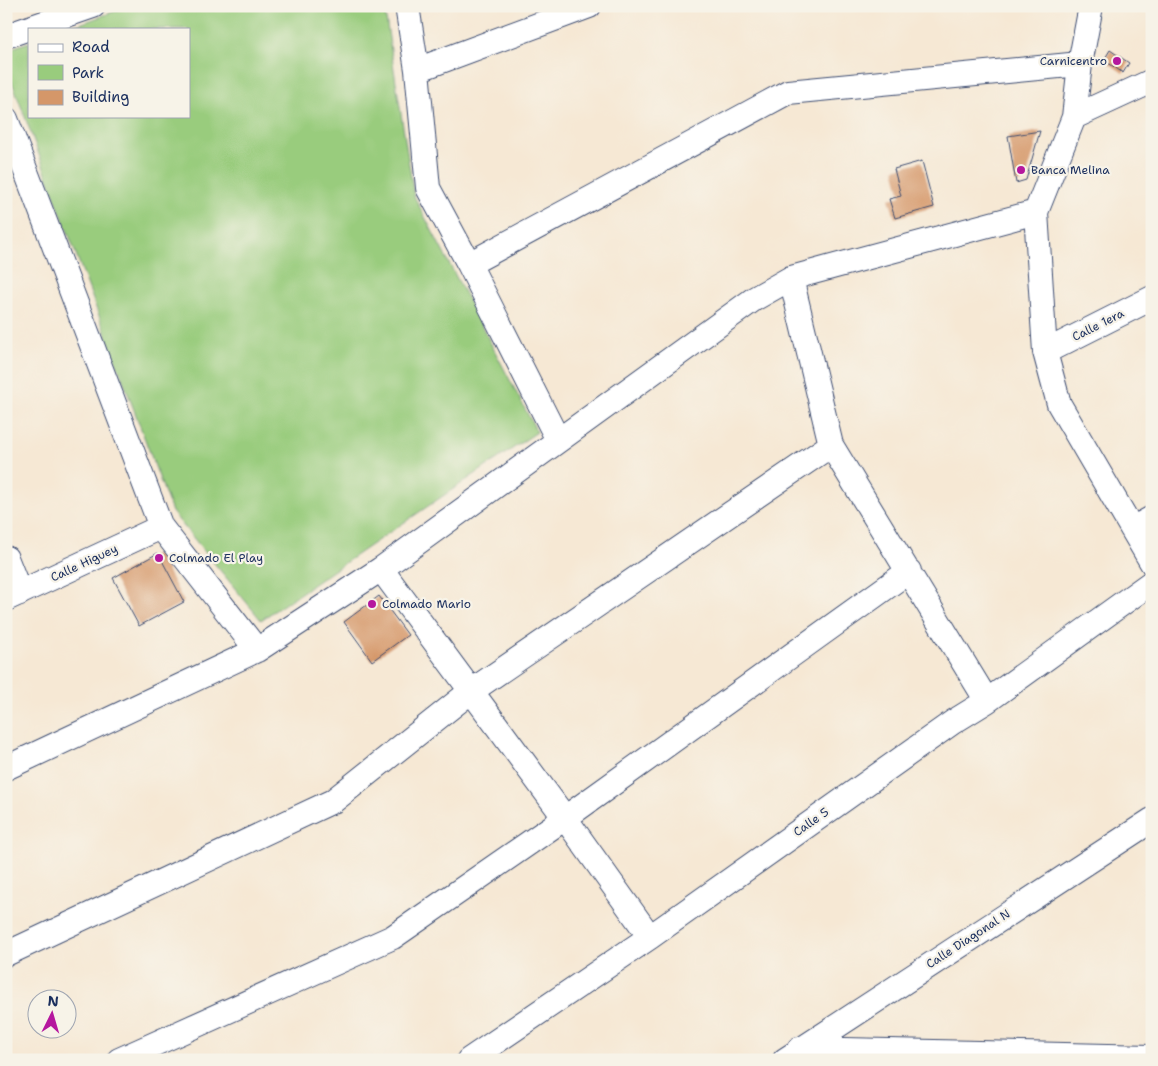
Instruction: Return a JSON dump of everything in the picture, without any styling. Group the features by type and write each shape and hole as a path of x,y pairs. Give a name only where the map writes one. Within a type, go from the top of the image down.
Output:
{"street":[{"path":"29,28 93,6"},
{"path":"407,6 417,70 428,188 469,264 558,440"},
{"path":"417,70 590,6"},
{"path":"1091,6 1080,64 1074,117 1036,212 1045,352 1059,404 1142,523 1152,563"},
{"path":"6,36 28,28"},
{"path":"469,264 788,92 1080,64"},
{"path":"1074,117 1152,80"},
{"path":"6,119 161,527 257,650"},
{"path":"6,768 257,650 381,569 754,299 792,278 1036,212"},
{"path":"792,278 831,445 987,701"},
{"name":"Calle 1era","path":"1045,352 1152,298"},
{"path":"6,954 333,801 470,692 831,445"},
{"name":"Calle Higuey","path":"13,596 161,527"},
{"path":"6,558 13,596"},
{"path":"381,569 470,692 565,818 650,937"},
{"path":"119,1060 393,937 565,818 909,571"},
{"name":"Calle 5","path":"469,1060 650,937 953,722 987,701 1152,582"},
{"name":"Calle Diagonal N","path":"792,1055 1152,820"},
{"path":"792,1055 1152,1057"}],"green space":[{"path":"129,6 384,6 414,196 537,432 261,620 172,512 6,66 6,50 28,42 28,118 190,118 190,28 69,28"}],"building":[{"name":"Carnicentro","path":"1110,50 1129,63 1123,73 1104,60"},
{"path":"1040,131 1026,180 1016,183 1008,136"},
{"path":"922,161 934,207 895,218 889,199 901,196 894,169"},
{"path":"158,553 184,602 139,626 113,578"},
{"path":"379,596 408,635 372,661 344,622"}],"place":[{"name":"Carnicentro","path":"1117,61"},
{"name":"Banca Melina","path":"1021,170"},
{"name":"Colmado El Play","path":"159,558"},
{"name":"Colmado Mario","path":"372,604"}]}
